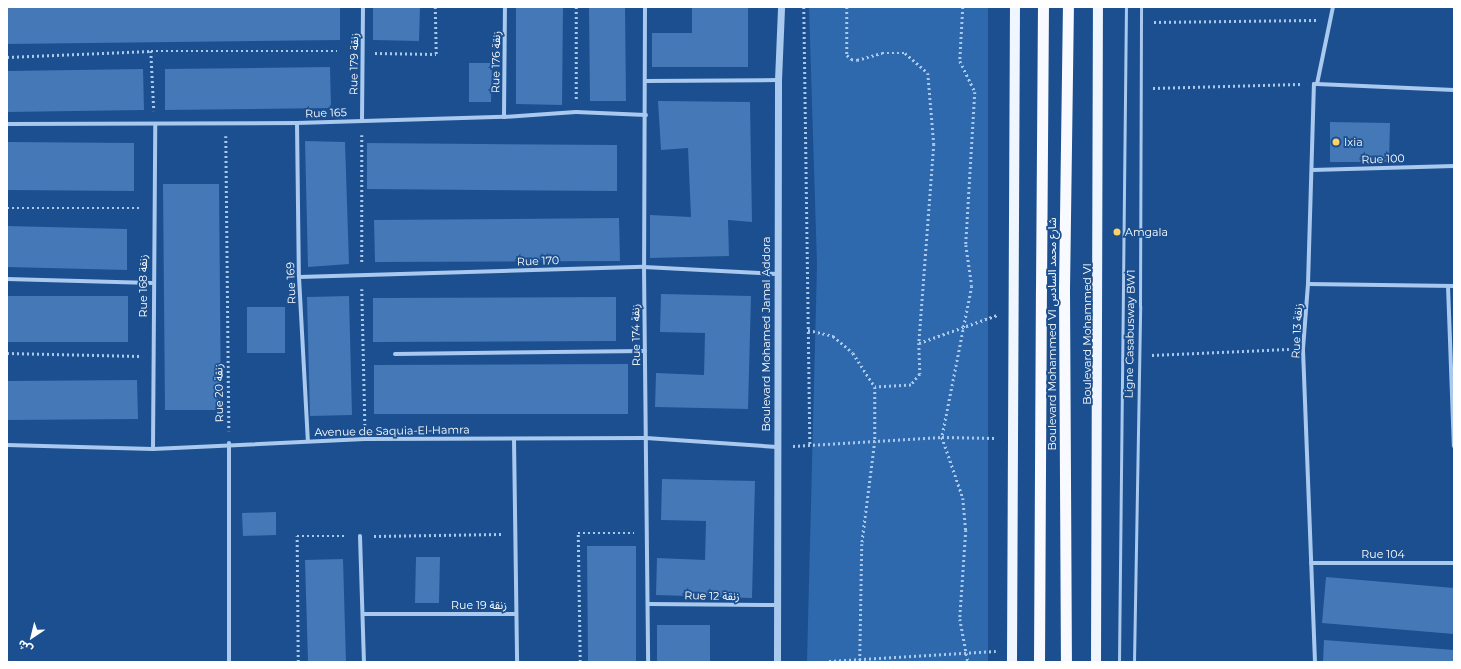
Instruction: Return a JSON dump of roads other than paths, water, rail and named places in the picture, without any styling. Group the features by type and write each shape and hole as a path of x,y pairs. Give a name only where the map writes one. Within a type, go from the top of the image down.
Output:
{"highway":[{"name":"Boulevard Mohammed VI شارع محمد السادس","path":"1039,662 1043,7"},
{"name":"Boulevard Mohammed VI شارع محمد السادس","path":"1066,662 1064,289 1068,7"}],"main road":[{"path":"1012,662 1015,7"},
{"name":"Boulevard Mohammed VI","path":"1096,662 1098,7"}],"street":[{"name":"Rue 179 زنقة","path":"362,121 363,7"},
{"name":"Rue 176 زنقة","path":"504,117 506,7"},
{"name":"Rue 174 زنقة","path":"645,7 646,115 644,267 649,604 648,662"},
{"name":"Boulevard Mohamed Jamal Addora","path":"777,662 775,606 778,80 781,7"},
{"name":"Rue 13 زنقة","path":"1315,662 1303,349 1308,284 1315,84 1333,7"},
{"path":"645,81 778,80"},
{"path":"1315,84 1454,90"},
{"name":"Rue 165","path":"7,124 297,123 504,117 576,112 646,115"},
{"name":"Rue 169","path":"297,123 299,277 308,441"},
{"name":"Rue 168 زنقة","path":"152,449 152,283 155,124"},
{"name":"Rue 100","path":"1312,170 1454,166"},
{"name":"Rue 170","path":"299,277 644,267 777,274"},
{"path":"7,279 152,283"},
{"path":"1308,284 1454,286"},
{"path":"1448,286 1454,446"},
{"path":"395,354 645,351"},
{"name":"Avenue de Saquia-El-Hamra","path":"7,445 152,449 229,443 308,441 646,438 777,447"},
{"name":"Rue 19 زنقة","path":"363,614 516,614 514,439"},
{"path":"229,443 229,662"},
{"path":"360,536 364,662"},
{"name":"Rue 104","path":"1311,562 1454,562"},
{"name":"Rue 12 زنقة","path":"649,604 775,606"},
{"path":"516,614 517,662"}],"lane":[{"name":"Ligne Casabusway BW1","path":"1119,662 1126,7"},
{"name":"Ligne Casabusway BW1","path":"1134,662 1142,88 1141,7"}],"place":[{"name":"Ixia","path":"1336,142"},
{"name":"Amgala","path":"1117,232"}]}
